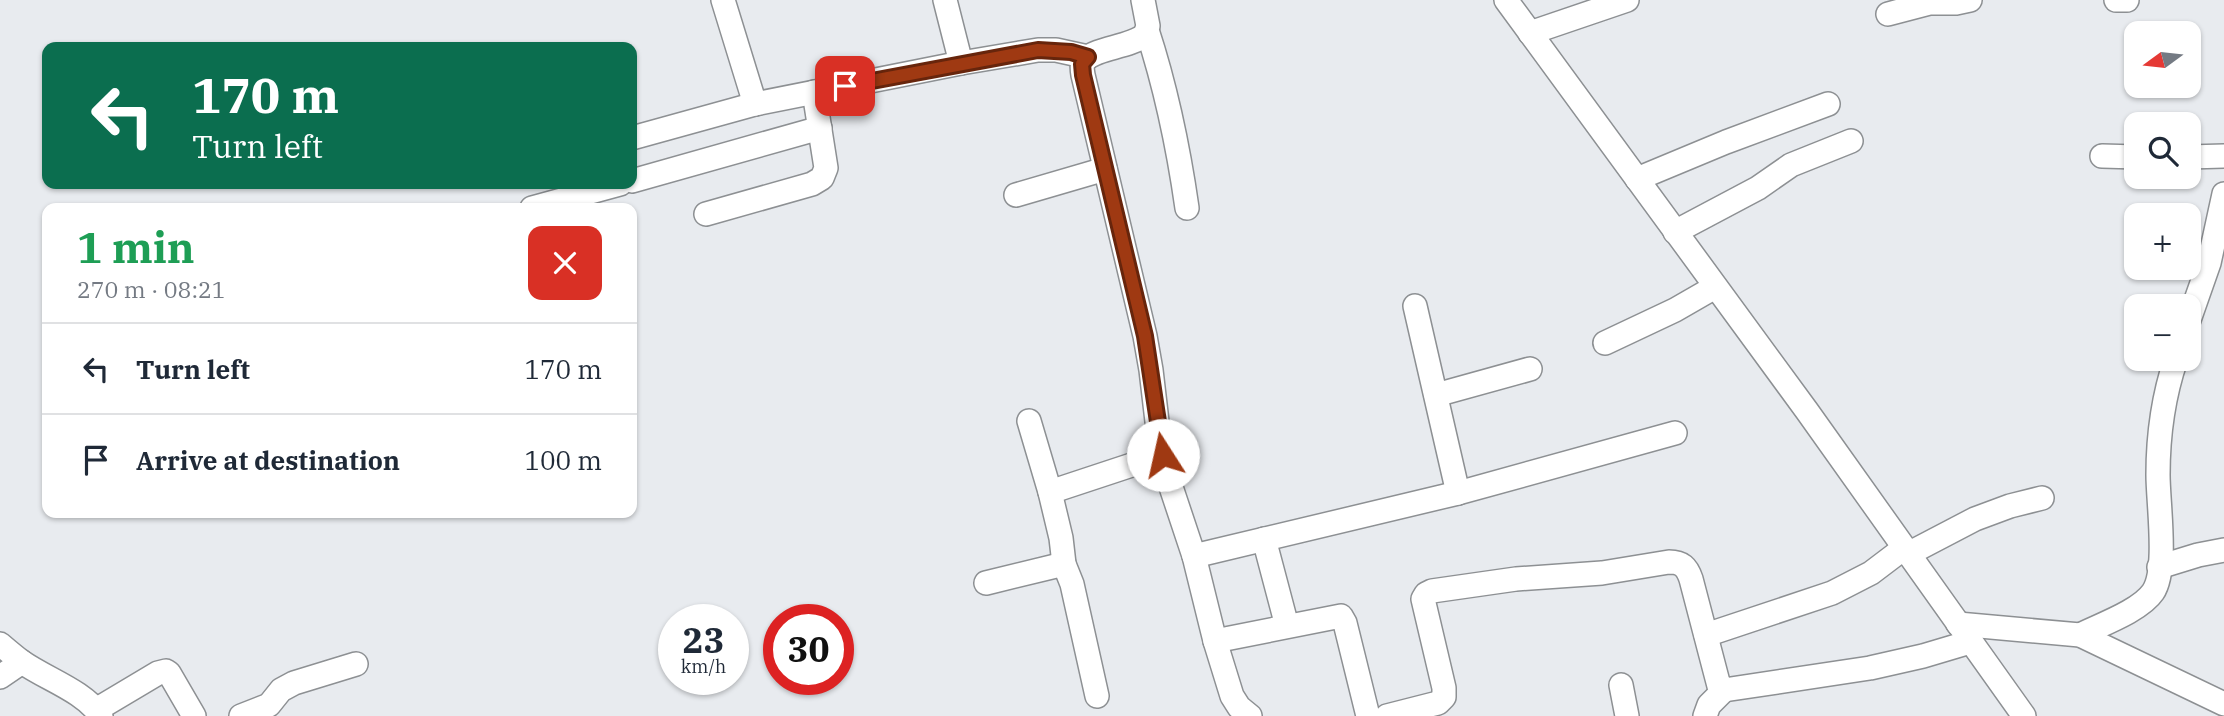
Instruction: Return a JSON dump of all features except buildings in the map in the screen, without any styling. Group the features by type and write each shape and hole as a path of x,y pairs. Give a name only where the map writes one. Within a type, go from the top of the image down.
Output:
{"street":[{"path":"723,0 755,104"},
{"path":"945,0 961,63"},
{"path":"1143,0 1147,30 1164,81 1171,113 1186,208"},
{"path":"1506,0 2024,716"},
{"path":"1530,33 1627,0"},
{"path":"1888,14 1929,1 1956,3 1970,0"},
{"path":"2116,0 2127,0"},
{"path":"1147,30 1145,35 1137,40 1088,57 1082,64 1083,75 1145,336 1163,455 1232,696 1239,707 1250,716"},
{"path":"637,137 755,104 961,63 1038,50 1071,52 1088,57"},
{"path":"706,214 812,184 822,178 826,168 814,92"},
{"path":"1637,179 1828,104"},
{"path":"637,180 820,128"},
{"path":"1675,232 1758,188 1791,165 1851,141"},
{"path":"2102,156 2124,157"},
{"path":"2201,157 2224,156"},
{"path":"1016,195 1105,169"},
{"path":"551,203 602,189"},
{"path":"2198,294 2209,263 2224,194"},
{"path":"1605,343 1669,313 1715,287"},
{"path":"1415,306 1458,493"},
{"path":"1436,395 1530,369"},
{"path":"2080,635 2146,601 2158,583 2160,438 2164,398 2172,371"},
{"path":"1029,421 1050,492 1064,564 1072,584 1097,696"},
{"path":"1194,556 1458,493 1675,433"},
{"path":"1050,492 1163,455"},
{"path":"1706,635 1832,593 1906,551 1975,519 2010,506 2042,499"},
{"path":"1264,540 1287,626"},
{"path":"2159,567 2224,550"},
{"path":"1390,716 1438,703 1444,697 1423,599 1426,594 1516,579 1586,575 1675,562 1685,566 1688,571 1719,686 1724,690"},
{"path":"986,583 1064,564"},
{"path":"1215,641 1342,617 1368,716"},
{"path":"1705,716 1709,705 1724,690 1870,668 1923,656 1964,633 2080,635 2224,704"},
{"path":"0,644 22,662 69,689 98,713 158,673 166,671 194,716"},
{"path":"0,677 22,662"},
{"path":"241,716 269,705 281,690 294,683 356,664"},
{"path":"1621,685 1627,716"}],"route":[{"path":"845,86 1038,50 1071,52 1088,57 1082,64 1083,75 1145,336 1163,455"}]}
